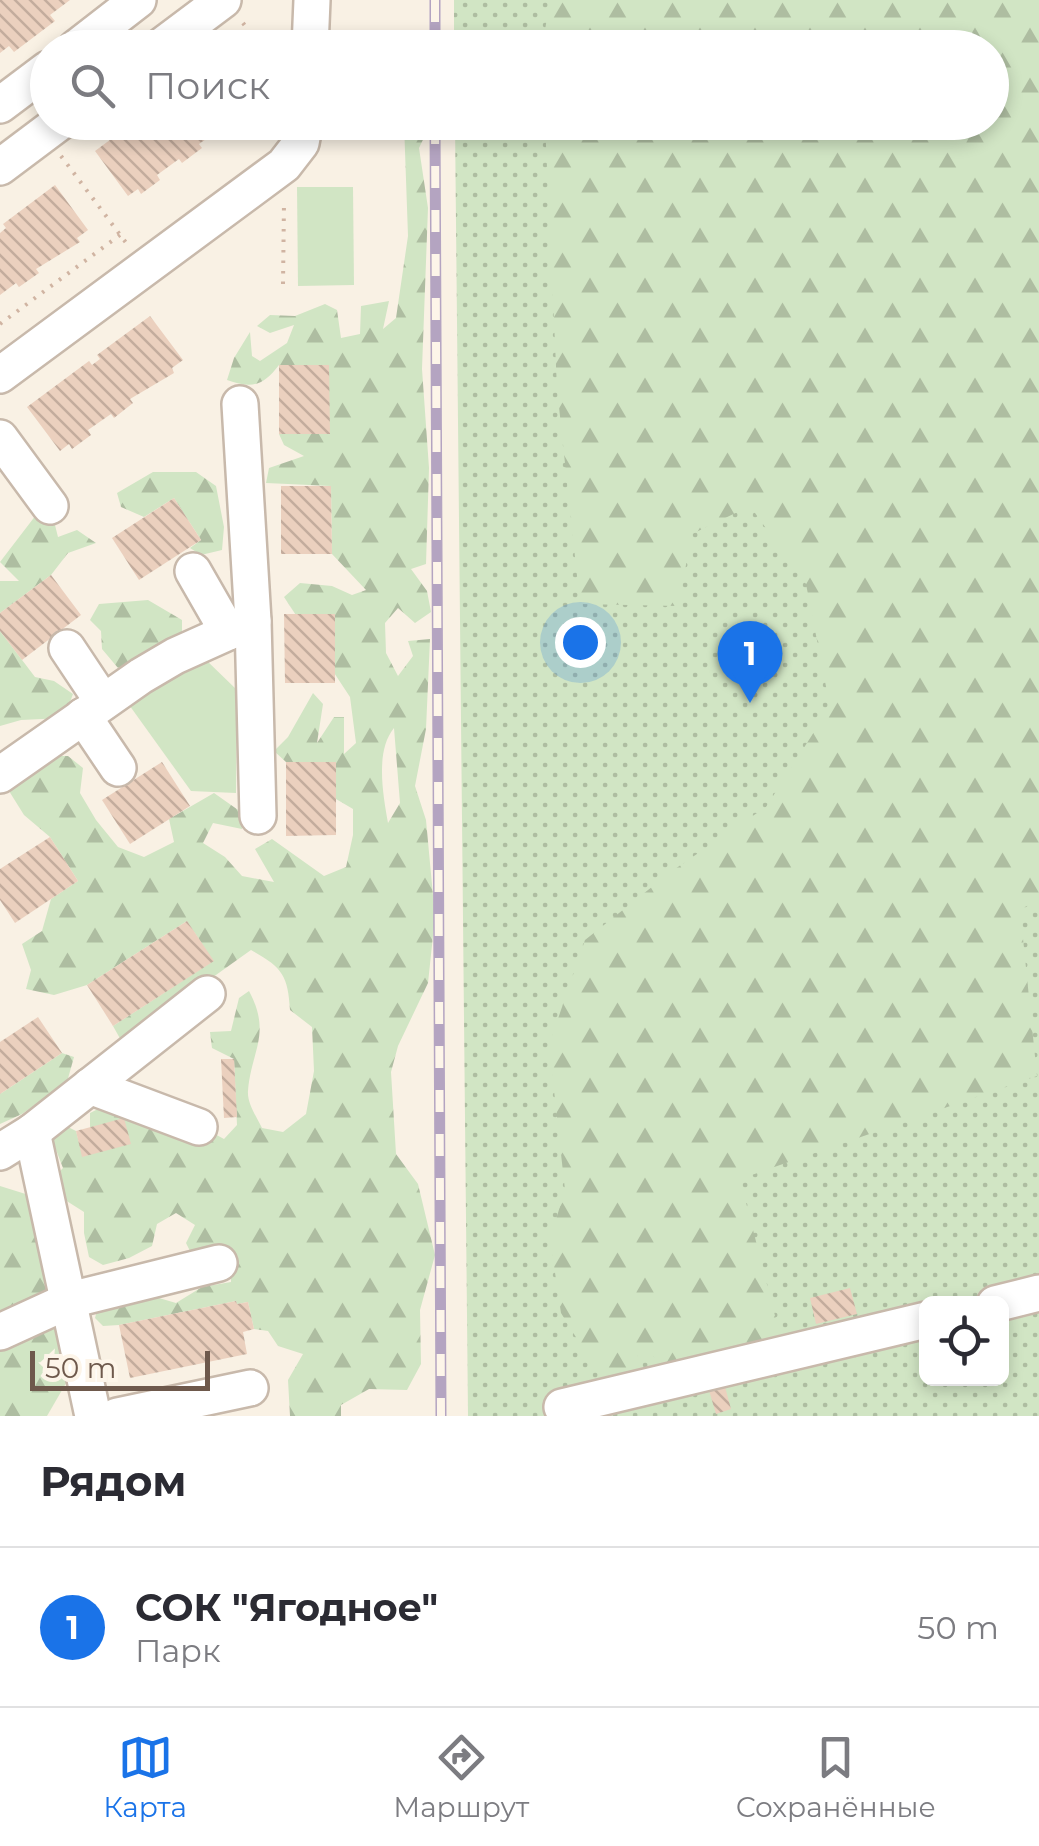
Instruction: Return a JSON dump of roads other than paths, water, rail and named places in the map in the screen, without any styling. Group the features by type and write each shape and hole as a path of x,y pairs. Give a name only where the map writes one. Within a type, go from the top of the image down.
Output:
{"street":[{"path":"99,30 138,0"},
{"path":"311,30 312,0"},
{"path":"195,30 232,11"},
{"path":"0,105 30,82"},
{"path":"0,168 36,140"},
{"path":"0,375 284,165 302,140"},
{"path":"240,404 241,626 258,816"},
{"path":"0,438 50,506"},
{"path":"194,572 241,626"},
{"path":"0,775 175,656 241,626"},
{"path":"67,648 118,768"},
{"path":"0,1152 32,1132 208,994"},
{"path":"90,1086 199,1127"},
{"path":"32,1132 93,1416"},
{"path":"0,1332 70,1300 219,1263"},
{"path":"1009,1300 1039,1293"},
{"path":"562,1407 919,1322"},
{"path":"118,1416 250,1388"}],"railway":[{"path":"435,0 435,30"},
{"path":"435,140 441,1416"}],"place":[{"name":"СОК \"Ягодное\"","path":"750,703"}]}
